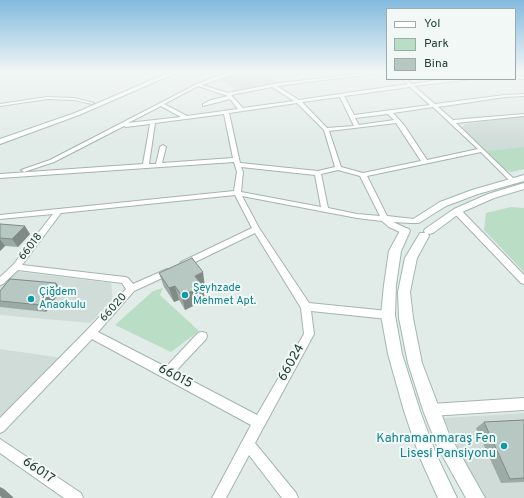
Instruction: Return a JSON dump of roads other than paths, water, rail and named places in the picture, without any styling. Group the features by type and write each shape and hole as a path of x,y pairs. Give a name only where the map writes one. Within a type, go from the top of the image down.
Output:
{"street":[{"path":"0,136 110,95"},
{"path":"0,142 77,114 121,95"},
{"path":"14,174 52,160 121,126 178,95"},
{"path":"205,105 232,95"},
{"path":"289,95 299,102 326,130 338,168"},
{"path":"121,126 340,95"},
{"path":"341,95 357,127"},
{"path":"423,95 513,181 523,185"},
{"path":"352,117 434,105 522,95"},
{"path":"229,96 242,110"},
{"path":"0,105 47,98 74,99 92,103"},
{"path":"160,104 186,117"},
{"path":"226,112 240,172 237,194"},
{"path":"388,112 412,141 425,162"},
{"path":"452,122 524,115"},
{"path":"326,130 397,121"},
{"path":"146,166 153,122"},
{"path":"159,165 163,147"},
{"path":"0,176 159,165 237,162 318,173 338,168 363,174 482,150"},
{"path":"318,173 324,210"},
{"path":"363,174 385,219 392,225 422,223 426,234"},
{"path":"448,498 429,458 412,411 395,354 388,315 390,285 395,251 410,224 443,204 475,192 513,181"},
{"path":"476,498 443,440 431,410 415,363 406,318 404,292 411,258 426,234 457,211 491,196 523,185"},
{"path":"0,217 237,194 410,224"},
{"name":"66024","path":"219,498 309,334 306,307 256,229 237,194"},
{"name":"66018","path":"0,282 16,266 60,210"},
{"path":"457,211 524,281"},
{"path":"410,224 412,235 426,234"},
{"name":"66020","path":"0,427 91,333 131,289 256,229"},
{"path":"16,266 125,280 131,289"},
{"path":"306,307 388,315"},
{"name":"66015","path":"91,333 259,423"},
{"path":"167,373 202,336"},
{"path":"431,410 524,404"},
{"path":"248,444 291,498"},
{"name":"66017","path":"0,445 76,498"}],"place":[{"name":"Şeyhzade Mehmet Apt.","path":"185,295"},
{"name":"Çiğdem Anaokulu","path":"31,299"},
{"name":"Kahramanmaraş Fen Lisesi Pansiyonu","path":"504,446"}]}
